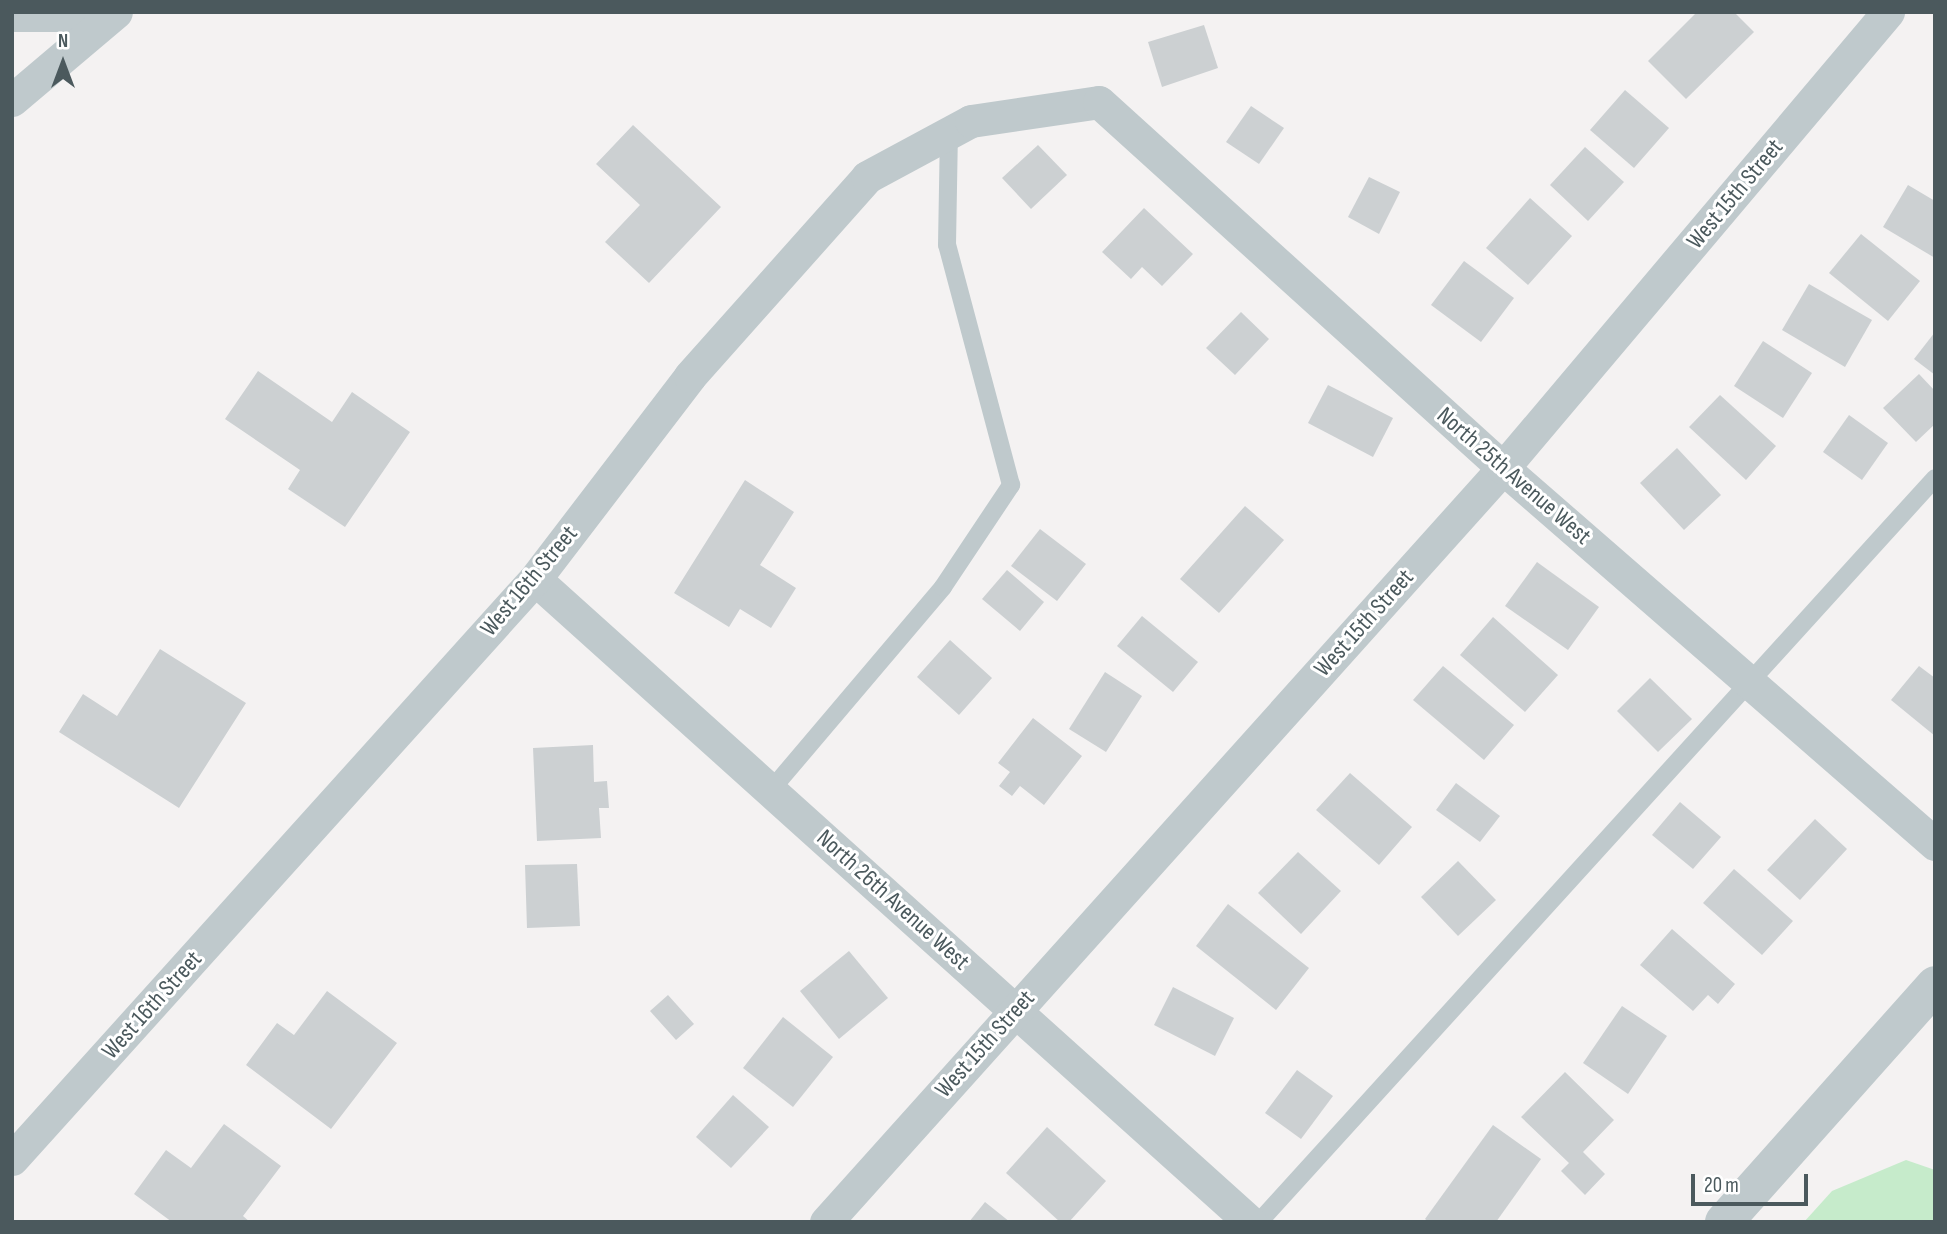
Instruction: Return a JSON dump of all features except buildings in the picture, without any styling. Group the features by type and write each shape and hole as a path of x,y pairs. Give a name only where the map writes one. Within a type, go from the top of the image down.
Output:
{"street":[{"name":"West 15th Street","path":"826,1222 1503,468 1888,12"},
{"path":"12,15 114,14"},
{"path":"12,100 114,14"},
{"name":"North 25th Avenue West","path":"1099,102 1503,468 1753,682 1935,844"},
{"name":"West 16th Street","path":"12,1159 535,579 690,376 867,177 971,121 1099,102"},
{"name":"North 26th Avenue West","path":"535,579 1250,1222"},
{"path":"1724,1222 1935,985"}],"lane":[{"path":"771,790 943,587 1011,485 947,245 949,133"},
{"path":"1259,1222 1753,682 1935,478"}],"green space":[{"path":"1906,1160 1935,1170 1935,1222 1804,1222 1832,1191"}]}
